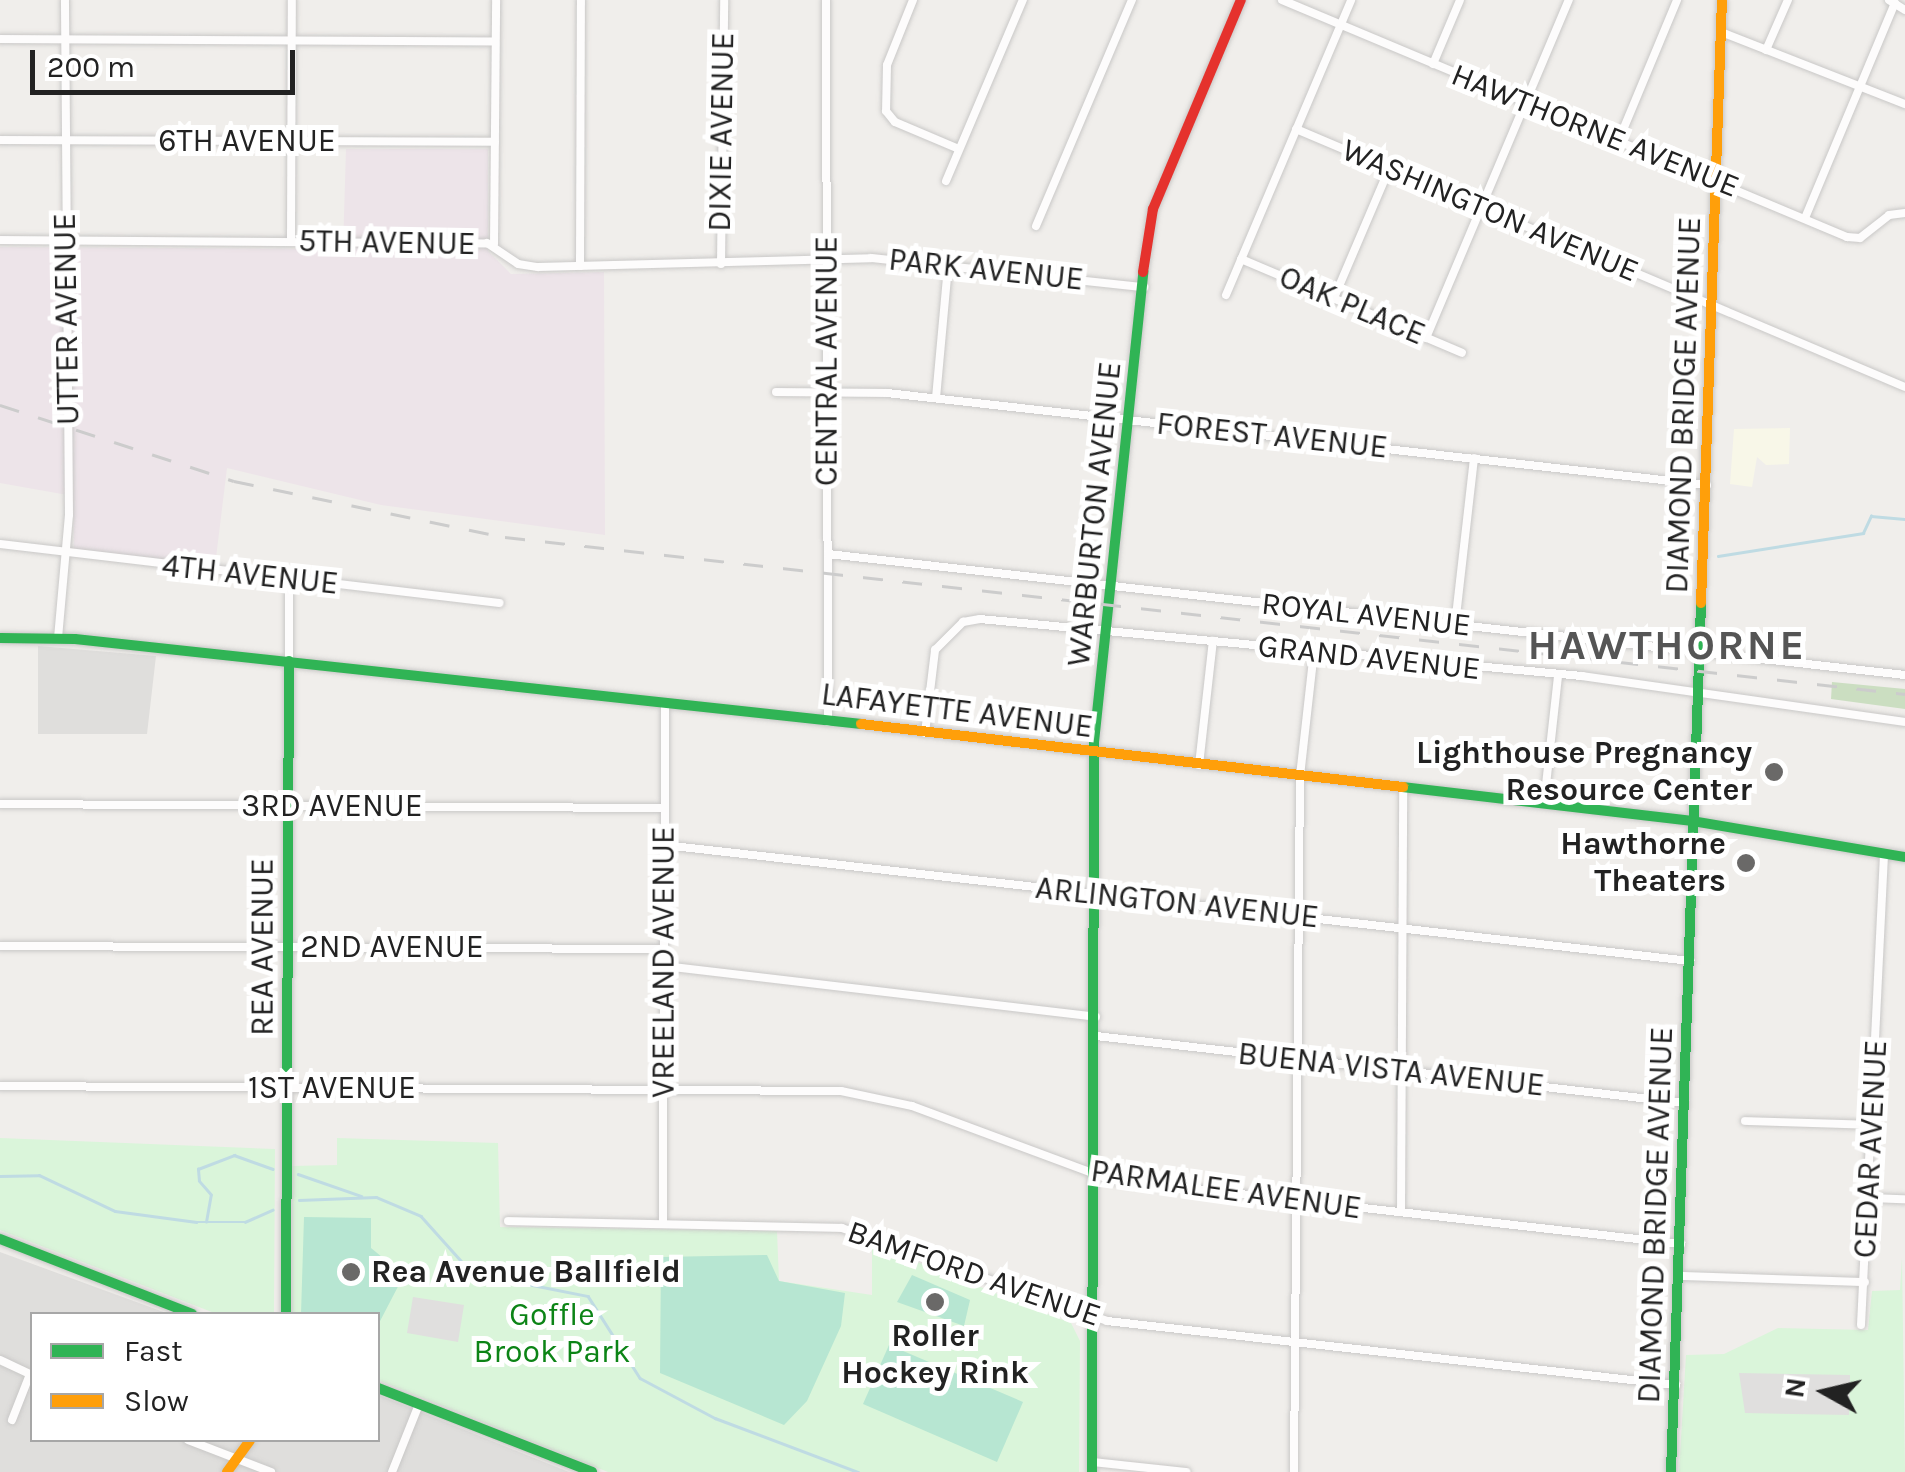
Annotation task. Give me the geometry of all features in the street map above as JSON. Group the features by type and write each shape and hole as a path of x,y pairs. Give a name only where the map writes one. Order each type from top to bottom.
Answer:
{"street":[{"name":"UTTER AVENUE","path":"58,638 69,555 65,0"},
{"path":"291,242 292,0"},
{"path":"494,244 496,0"},
{"path":"580,266 581,0"},
{"name":"DIXIE AVENUE","path":"721,264 724,0"},
{"name":"CENTRAL AVENUE","path":"826,0 828,722"},
{"path":"913,0 887,65 886,111 896,122 959,149"},
{"path":"946,181 1023,0"},
{"path":"1036,226 1132,0"},
{"name":"WARBURTON AVENUE","path":"1092,1467 1096,753 1148,223 1241,0"},
{"name":"HAWTHORNE AVENUE","path":"1282,0 1854,238 1905,213"},
{"path":"1226,295 1350,0"},
{"path":"1433,64 1460,0"},
{"path":"1426,338 1569,0"},
{"path":"1618,142 1678,0"},
{"name":"DIAMOND BRIDGE AVENUE","path":"1671,1472 1722,0"},
{"path":"1766,50 1788,0"},
{"path":"1805,218 1892,2 1905,10"},
{"path":"1721,32 1905,104"},
{"path":"0,40 495,42"},
{"name":"WASHINGTON AVENUE","path":"1296,129 1905,387"},
{"name":"6TH AVENUE","path":"0,140 494,142"},
{"path":"1334,298 1389,168"},
{"name":"5TH AVENUE","path":"0,240 494,244 523,266 827,260"},
{"name":"OAK PLACE","path":"1241,259 1462,353"},
{"name":"PARK AVENUE","path":"827,260 948,266 1144,287"},
{"path":"936,398 948,266"},
{"name":"FOREST AVENUE","path":"776,392 936,398 1707,485"},
{"path":"1455,625 1474,458"},
{"name":"4TH AVENUE","path":"0,544 500,602"},
{"name":"ROYAL AVENUE","path":"828,554 1905,675"},
{"name":"REA AVENUE","path":"286,1312 290,580"},
{"name":"GRAND AVENUE","path":"925,733 935,650 954,630 980,619 1696,690 1905,722"},
{"name":"LAFAYETTE AVENUE","path":"0,638 58,638 289,661 1692,820 1905,857"},
{"path":"1200,765 1213,642"},
{"path":"1294,1472 1300,776 1314,652"},
{"path":"1544,804 1558,676"},
{"name":"VREELAND AVENUE","path":"663,1222 665,702"},
{"path":"1401,1212 1404,788"},
{"name":"3RD AVENUE","path":"0,804 664,808"},
{"name":"ARLINGTON AVENUE","path":"664,845 1690,961"},
{"name":"CEDAR AVENUE","path":"1861,1325 1884,854"},
{"name":"2ND AVENUE","path":"0,946 664,949"},
{"path":"664,966 1096,1017"},
{"name":"BUENA VISTA AVENUE","path":"1096,1036 1686,1103"},
{"name":"1ST AVENUE","path":"0,1086 663,1090"},
{"name":"PARMALEE AVENUE","path":"663,1090 878,1096 1094,1176 1681,1244"},
{"path":"1745,1121 1872,1125"},
{"path":"1869,1198 1905,1199"},
{"name":"BAMFORD AVENUE","path":"508,1222 806,1224 860,1231 1094,1318 1676,1386"},
{"path":"0,1239 187,1312"},
{"path":"1680,1276 1865,1282"},
{"path":"0,1360 30,1374"},
{"path":"12,1420 30,1376"},
{"path":"380,1389 592,1472"},
{"path":"392,1472 419,1404"},
{"path":"193,1442 271,1472"},
{"path":"227,1472 249,1442"},
{"path":"1092,1467 1186,1472"}],"shaded area":[{"path":"346,149 488,149 488,251 511,274 604,272 605,535 381,505 227,468 215,566 74,550 73,496 0,483 0,247 343,249"},
{"path":"1790,428 1789,464 1766,465 1757,457 1752,487 1730,484 1734,429"},
{"path":"38,646 156,656 147,734 38,734"},
{"path":"0,1252 164,1312 30,1312 30,1442 380,1442 380,1396 569,1472 0,1472"},
{"path":"413,1297 464,1305 458,1342 407,1333"},
{"path":"1739,1373 1850,1375 1849,1415 1745,1413"}],"green space":[{"path":"1832,682 1905,689 1905,709 1831,699"},
{"path":"0,1138 275,1149 274,1312 212,1312 0,1230"},
{"name":"Goffle Brook Park","path":"337,1138 498,1143 500,1227 777,1231 779,1281 872,1295 872,1244 1071,1323 1080,1341 1079,1472 608,1472 380,1381 380,1312 292,1312 292,1166 337,1165"},
{"name":"Rea Avenue Ballfield","path":"304,1217 371,1218 371,1248 404,1275 380,1321 380,1312 301,1312"},
{"path":"767,1255 779,1281 845,1293 841,1326 807,1401 784,1425 660,1373 661,1257"},
{"path":"1902,1257 1905,1472 1679,1472 1686,1355 1724,1354 1778,1328 1868,1330 1872,1291 1900,1290"},
{"name":"Roller Hockey Rink","path":"912,1275 970,1300 964,1326 897,1302"},
{"path":"889,1345 1023,1402 997,1462 863,1404"}],"waterway":[{"path":"1718,556 1863,533 1871,516 1905,519"},
{"path":"206,1222 211,1195 199,1181 198,1169 234,1155 273,1169"},
{"path":"298,1174 361,1196"},
{"path":"0,1176 39,1175 115,1211 196,1222 245,1222 272,1210"},
{"path":"299,1200 376,1197 421,1216 464,1264 487,1276 588,1296 640,1378 715,1418 858,1472"}],"railway":[{"path":"0,405 234,481 505,537 1905,694"}],"traffic: fast":[{"path":"1092,1472 1094,742 1143,272"},
{"path":"1671,1472 1701,603"},
{"path":"0,638 75,639 861,724"},
{"path":"286,1312 289,661"},
{"path":"1403,787 1692,821 1905,857"},
{"path":"0,1239 187,1312"},
{"path":"380,1389 592,1472"}],"traffic: slow":[{"path":"1701,603 1722,0"},
{"path":"861,724 1403,787"},
{"path":"227,1472 249,1442"}],"traffic: jam":[{"path":"1143,272 1153,209 1241,0"}],"place":[{"name":"Lighthouse Pregnancy Resource Center","path":"1774,772"},
{"name":"Hawthorne Theaters","path":"1746,863"},
{"name":"Rea Avenue Ballfield","path":"351,1272"},
{"name":"Roller Hockey Rink","path":"935,1302"}],"district":[{"name":"HAWTHORNE","path":"1667,645"}]}
